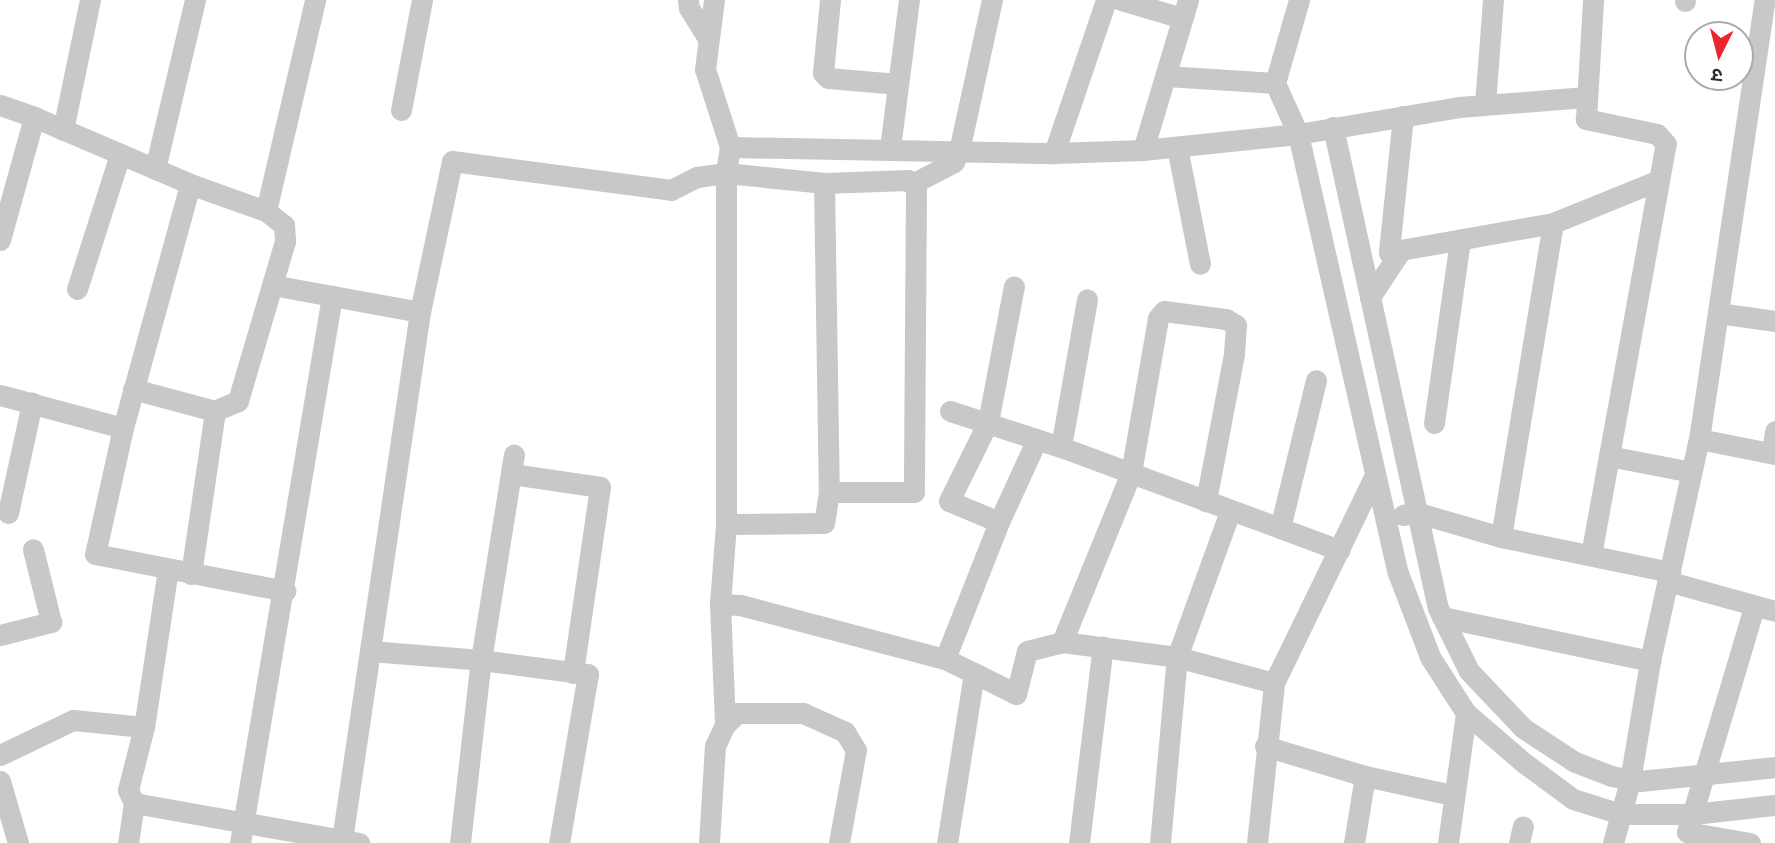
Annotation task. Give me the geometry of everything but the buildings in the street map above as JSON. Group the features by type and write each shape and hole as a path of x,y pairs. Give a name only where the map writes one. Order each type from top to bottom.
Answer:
{"street":[{"path":"64,130 90,0"},
{"path":"155,169 195,0"},
{"path":"266,211 315,0"},
{"path":"401,110 422,0"},
{"path":"688,0 694,18 707,37"},
{"path":"714,0 707,37 705,69 730,147 726,173 726,524 720,604 725,725"},
{"path":"830,0 823,73 828,78 898,84"},
{"path":"890,148 909,0"},
{"path":"912,184 954,162 959,151 992,0"},
{"path":"1054,153 1106,0"},
{"path":"1121,0 1185,9 1143,150"},
{"path":"1298,0 1275,83 1298,134 1398,573 1430,657 1466,713 1523,762 1573,799 1620,814 1750,843"},
{"path":"1485,104 1493,0"},
{"path":"1591,555 1666,151 1664,138 1657,134 1590,122 1585,114 1594,0"},
{"path":"1613,843 1630,781 1650,661 1699,439 1765,0"},
{"path":"1166,76 1275,83"},
{"path":"730,147 1054,153 1143,150 1298,134 1485,104 1586,97"},
{"path":"0,106 34,117 190,184 266,211 284,225 285,241 238,401 215,411 133,389"},
{"path":"1403,116 1389,252 1553,223 1660,180"},
{"path":"0,240 34,117"},
{"path":"1333,127 1415,512 1442,617 1469,671 1523,728 1575,762 1630,781 1775,766"},
{"path":"1177,147 1200,264"},
{"path":"77,289 120,154"},
{"path":"134,803 242,833 351,842 370,651 420,312 452,161 671,190 697,177 726,173 824,183 908,180 916,188 914,492 829,492"},
{"path":"726,524 824,523 829,492 824,183"},
{"path":"190,184 133,389 95,554 285,591"},
{"path":"1501,537 1553,223"},
{"path":"1434,423 1460,240"},
{"path":"1370,297 1401,250"},
{"path":"272,285 420,312"},
{"path":"999,522 949,501 988,422 1014,286"},
{"path":"242,833 285,591 332,296"},
{"path":"1061,447 1087,299"},
{"path":"1062,642 1132,473 1158,317 1164,312 1226,320 1236,324 1234,354 1206,501"},
{"path":"1718,313 1775,321"},
{"path":"1280,528 1316,380"},
{"path":"0,395 123,428"},
{"path":"8,513 32,403"},
{"path":"191,574 215,411"},
{"path":"950,411 1061,447 1340,550"},
{"path":"1699,439 1773,453 1775,431"},
{"path":"945,659 999,522 1037,439"},
{"path":"1609,456 1691,472"},
{"path":"460,843 481,660 513,465 600,487 573,673"},
{"path":"1257,843 1265,746 1274,683 1376,475"},
{"path":"1160,843 1177,657 1230,511"},
{"path":"1385,520 1415,512 1501,537 1591,555 1668,577 1754,607 1775,611"},
{"path":"0,635 59,620 33,549"},
{"path":"128,843 134,803 128,790 144,727 168,569"},
{"path":"720,604 740,605 945,659 1016,694 1027,652 1062,642 1177,657 1274,683"},
{"path":"1688,830 1754,607"},
{"path":"1442,617 1650,661"},
{"path":"1079,843 1103,646"},
{"path":"370,651 481,660 588,674 559,843"},
{"path":"947,843 974,673"},
{"path":"709,843 715,746 725,725 737,713 803,713 845,732 856,750 839,843"},
{"path":"1448,843 1452,795 1466,713"},
{"path":"0,755 74,720 144,727"},
{"path":"1265,746 1365,776 1452,795"},
{"path":"1354,843 1365,776"},
{"path":"0,781 18,843"},
{"path":"1688,830 1775,805"}]}
